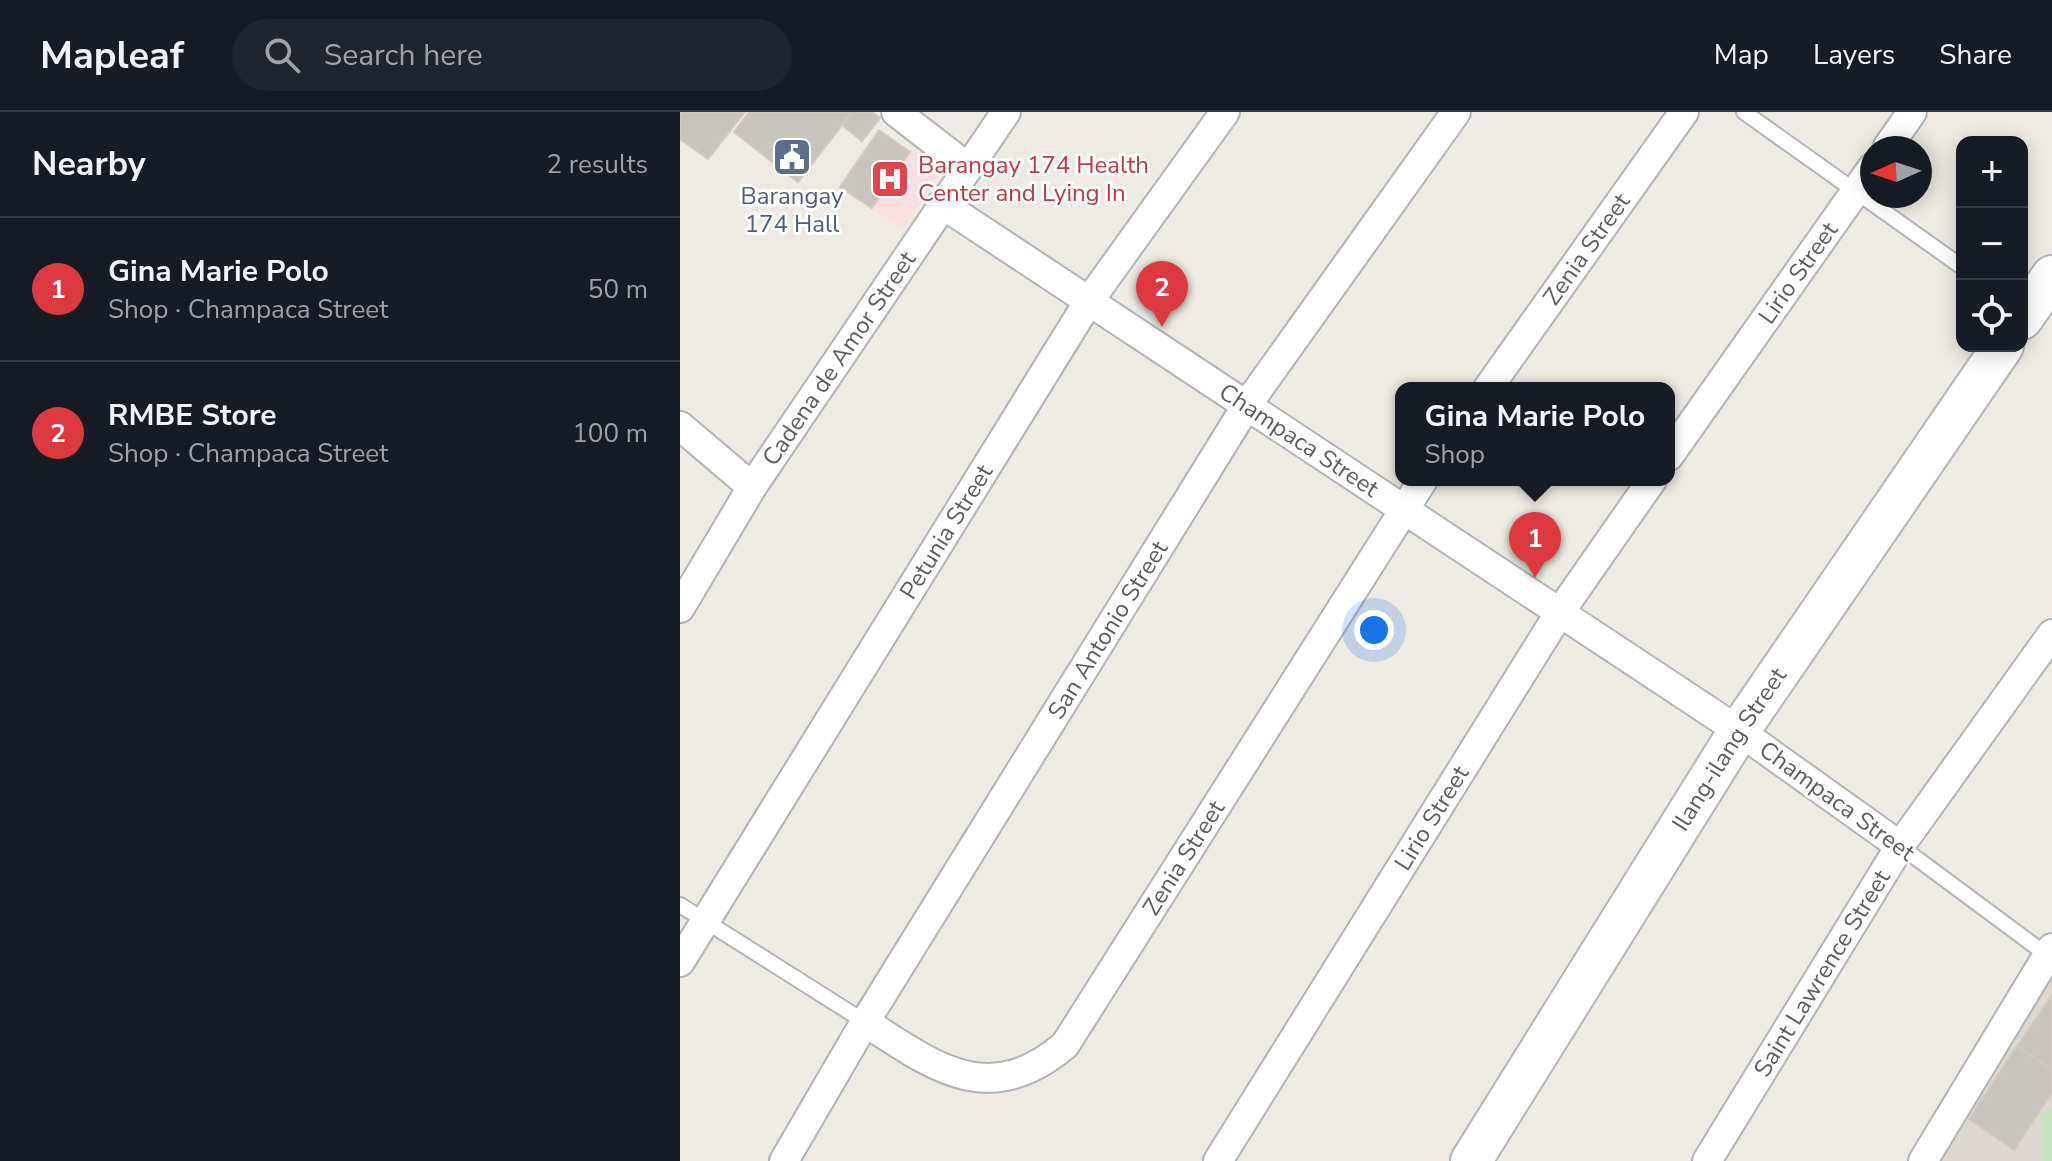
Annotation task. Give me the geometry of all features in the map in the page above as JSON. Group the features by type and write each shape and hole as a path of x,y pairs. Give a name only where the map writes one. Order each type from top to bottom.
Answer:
{"main road":[{"path":"2028,307 2052,276"},
{"name":"Ilang-ilang Street","path":"1471,1161 1739,731 1999,352"}],"street":[{"path":"896,112 967,167"},
{"name":"Cadena de Amor Street","path":"680,608 752,487 1006,112"},
{"name":"Petunia Street","path":"680,962 1089,301 1225,112"},
{"name":"San Antonio Street","path":"784,1161 865,1022 1247,405 1456,112"},
{"name":"Zenia Street","path":"1492,382 1684,112"},
{"path":"1895,136 1912,112"},
{"name":"Lirio Street","path":"1675,447 1860,185"},
{"name":"Champaca Street","path":"942,204 1739,731 1900,846"},
{"path":"680,426 752,487"},
{"name":"Zenia Street","path":"865,1022 917,1056 961,1076 1009,1078 1041,1065 1065,1045 1419,486"},
{"name":"Lirio Street","path":"1218,1161 1560,612 1648,486"},
{"name":"Saint Lawrence Street","path":"1707,1161 1900,846 2052,634"},
{"path":"1923,1161 2050,951"}],"lane":[{"path":"1744,112 1860,177"},
{"path":"1896,208 1956,262"},
{"name":"Champaca Street","path":"1900,846 2050,951"},
{"path":"680,905 865,1022"}],"shaded area":[{"name":"Barangay 174 Health Center and Lying In","path":"879,130 941,172 902,229 840,187"},
{"path":"2052,966 2052,1161 1931,1161"}],"green space":[{"path":"2042,1109 2052,1109 2052,1161 2042,1161"}],"building":[{"path":"680,112 745,112 708,159 680,139"},
{"name":"Barangay 174 Hall","path":"749,112 852,112 798,182 734,132"},
{"path":"852,112 872,112 880,118 862,141 842,125"},
{"path":"879,130 910,152 872,208 840,187"},
{"path":"2052,995 2052,1070 2017,1046"},
{"path":"2017,1046 2052,1070 2052,1093 2014,1150 1969,1119"}],"place":[{"name":"Barangay 174 Hall","path":"792,157"},
{"name":"Barangay 174 Health Center and Lying In","path":"890,179"},
{"name":"RMBE Store","path":"1162,327"},
{"name":"Gina Marie Polo","path":"1535,578"}]}
